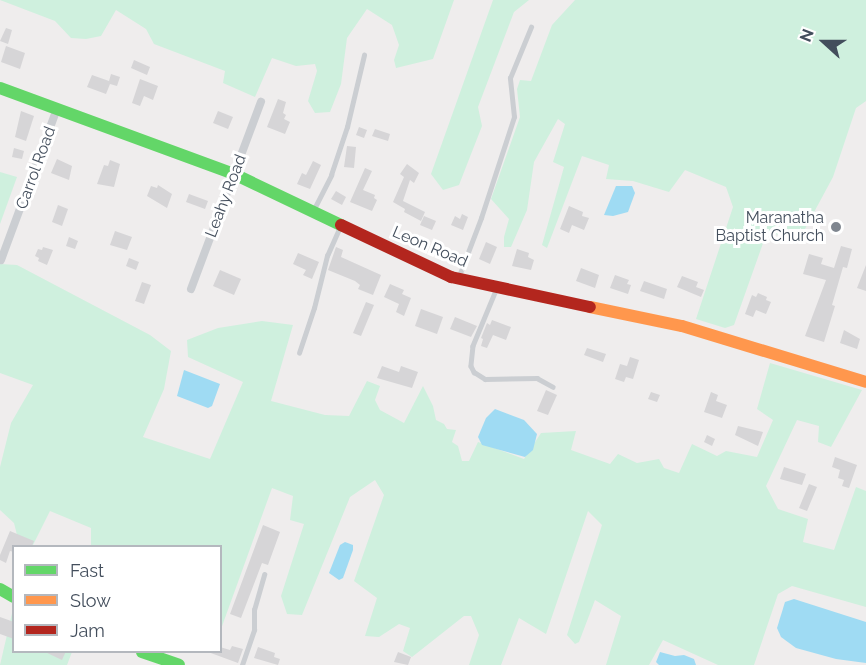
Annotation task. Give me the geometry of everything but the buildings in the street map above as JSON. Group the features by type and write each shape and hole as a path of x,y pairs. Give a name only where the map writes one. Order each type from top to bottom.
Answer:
{"street":[{"name":"Leon Road","path":"0,88 234,174 458,279 682,326 866,382"},
{"name":"Leahy Road","path":"190,290 261,102"},
{"name":"Carrol Road","path":"1,260 57,109"},
{"path":"147,653 179,665"}],"lane":[{"path":"458,279 514,117 510,78 531,27"},
{"path":"313,211 331,175 347,127 364,55"},
{"path":"299,353 314,308 327,256 341,225"},
{"path":"497,288 473,346 471,366 474,372 485,379 530,376 553,387"},
{"path":"242,665 254,630 254,610 264,574"}],"green space":[{"path":"0,0 454,0 433,59 396,68 394,60 399,45 392,25 367,9 347,38 341,84 330,112 315,113 308,101 317,71 315,64 296,66 272,58 255,97 223,83 225,71 154,44 146,29 116,10 101,36 86,39 71,38 55,21"},
{"path":"493,0 529,0 514,12 478,107 482,126 459,185 443,190 431,174"},
{"path":"575,0 866,0 866,101 856,108 833,177 799,240 767,232 734,325 725,328 696,319 733,207 726,187 685,170 669,192 633,181 606,179 609,165 582,156 547,248 542,245 564,167 553,162 565,124 558,119 534,162 527,210 511,247 504,247 509,219 491,199 520,117 517,89 520,80 531,81 552,25"},
{"path":"0,172 17,177 0,224"},
{"path":"0,264 17,265 150,335 171,351 164,389 143,437 210,459 243,382 188,357 187,340 218,328 262,321 293,325 271,401 325,415 349,416 367,381 380,386 375,400 380,410 404,423 423,386 433,406 436,420 444,424 447,429 456,430 452,442 458,446 462,461 469,461 478,442 524,459 541,433 576,431 571,450 610,464 618,454 637,463 659,459 664,468 679,473 692,444 717,456 726,451 757,457 773,420 757,409 770,363 862,390 831,447 818,442 819,426 797,420 766,486 778,509 808,519 803,542 834,550 856,487 866,491 866,607 792,586 778,594 754,665 718,665 663,640 649,665 606,665 621,616 595,600 579,642 575,644 567,635 602,525 588,511 546,634 519,618 501,665 469,665 479,635 471,616 464,616 412,657 403,651 410,628 399,624 379,637 365,636 377,598 354,581 384,495 375,480 350,497 302,615 287,614 281,596 304,524 290,520 293,496 272,488 222,626 222,545 91,545 91,528 50,511 33,545 17,535 14,523 0,510 0,467 11,423 33,385 0,373"},
{"path":"12,613 12,653 72,653 67,665 0,665"}],"water":[{"path":"616,186 632,186 635,193 628,212 613,216 604,215"},
{"path":"184,370 220,384 212,406 208,408 177,396"},
{"path":"495,409 524,420 537,434 533,450 525,457 482,445 478,437 486,418"},
{"path":"345,542 353,545 353,550 343,578 339,580 329,573 340,545"},
{"path":"794,599 866,622 866,663 836,659 796,648 781,637 777,628 785,602"},
{"path":"660,652 675,656 684,655 694,659 696,665 659,665 656,662"}],"traffic: fast":[{"path":"0,88 234,174 341,225"},
{"path":"0,589 12,596"},
{"path":"145,653 179,665"}],"traffic: slow":[{"path":"590,307 682,326 866,382"}],"traffic: jam":[{"path":"341,225 451,277 590,307"}],"place":[{"name":"Maranatha Baptist Church","path":"836,227"}]}
